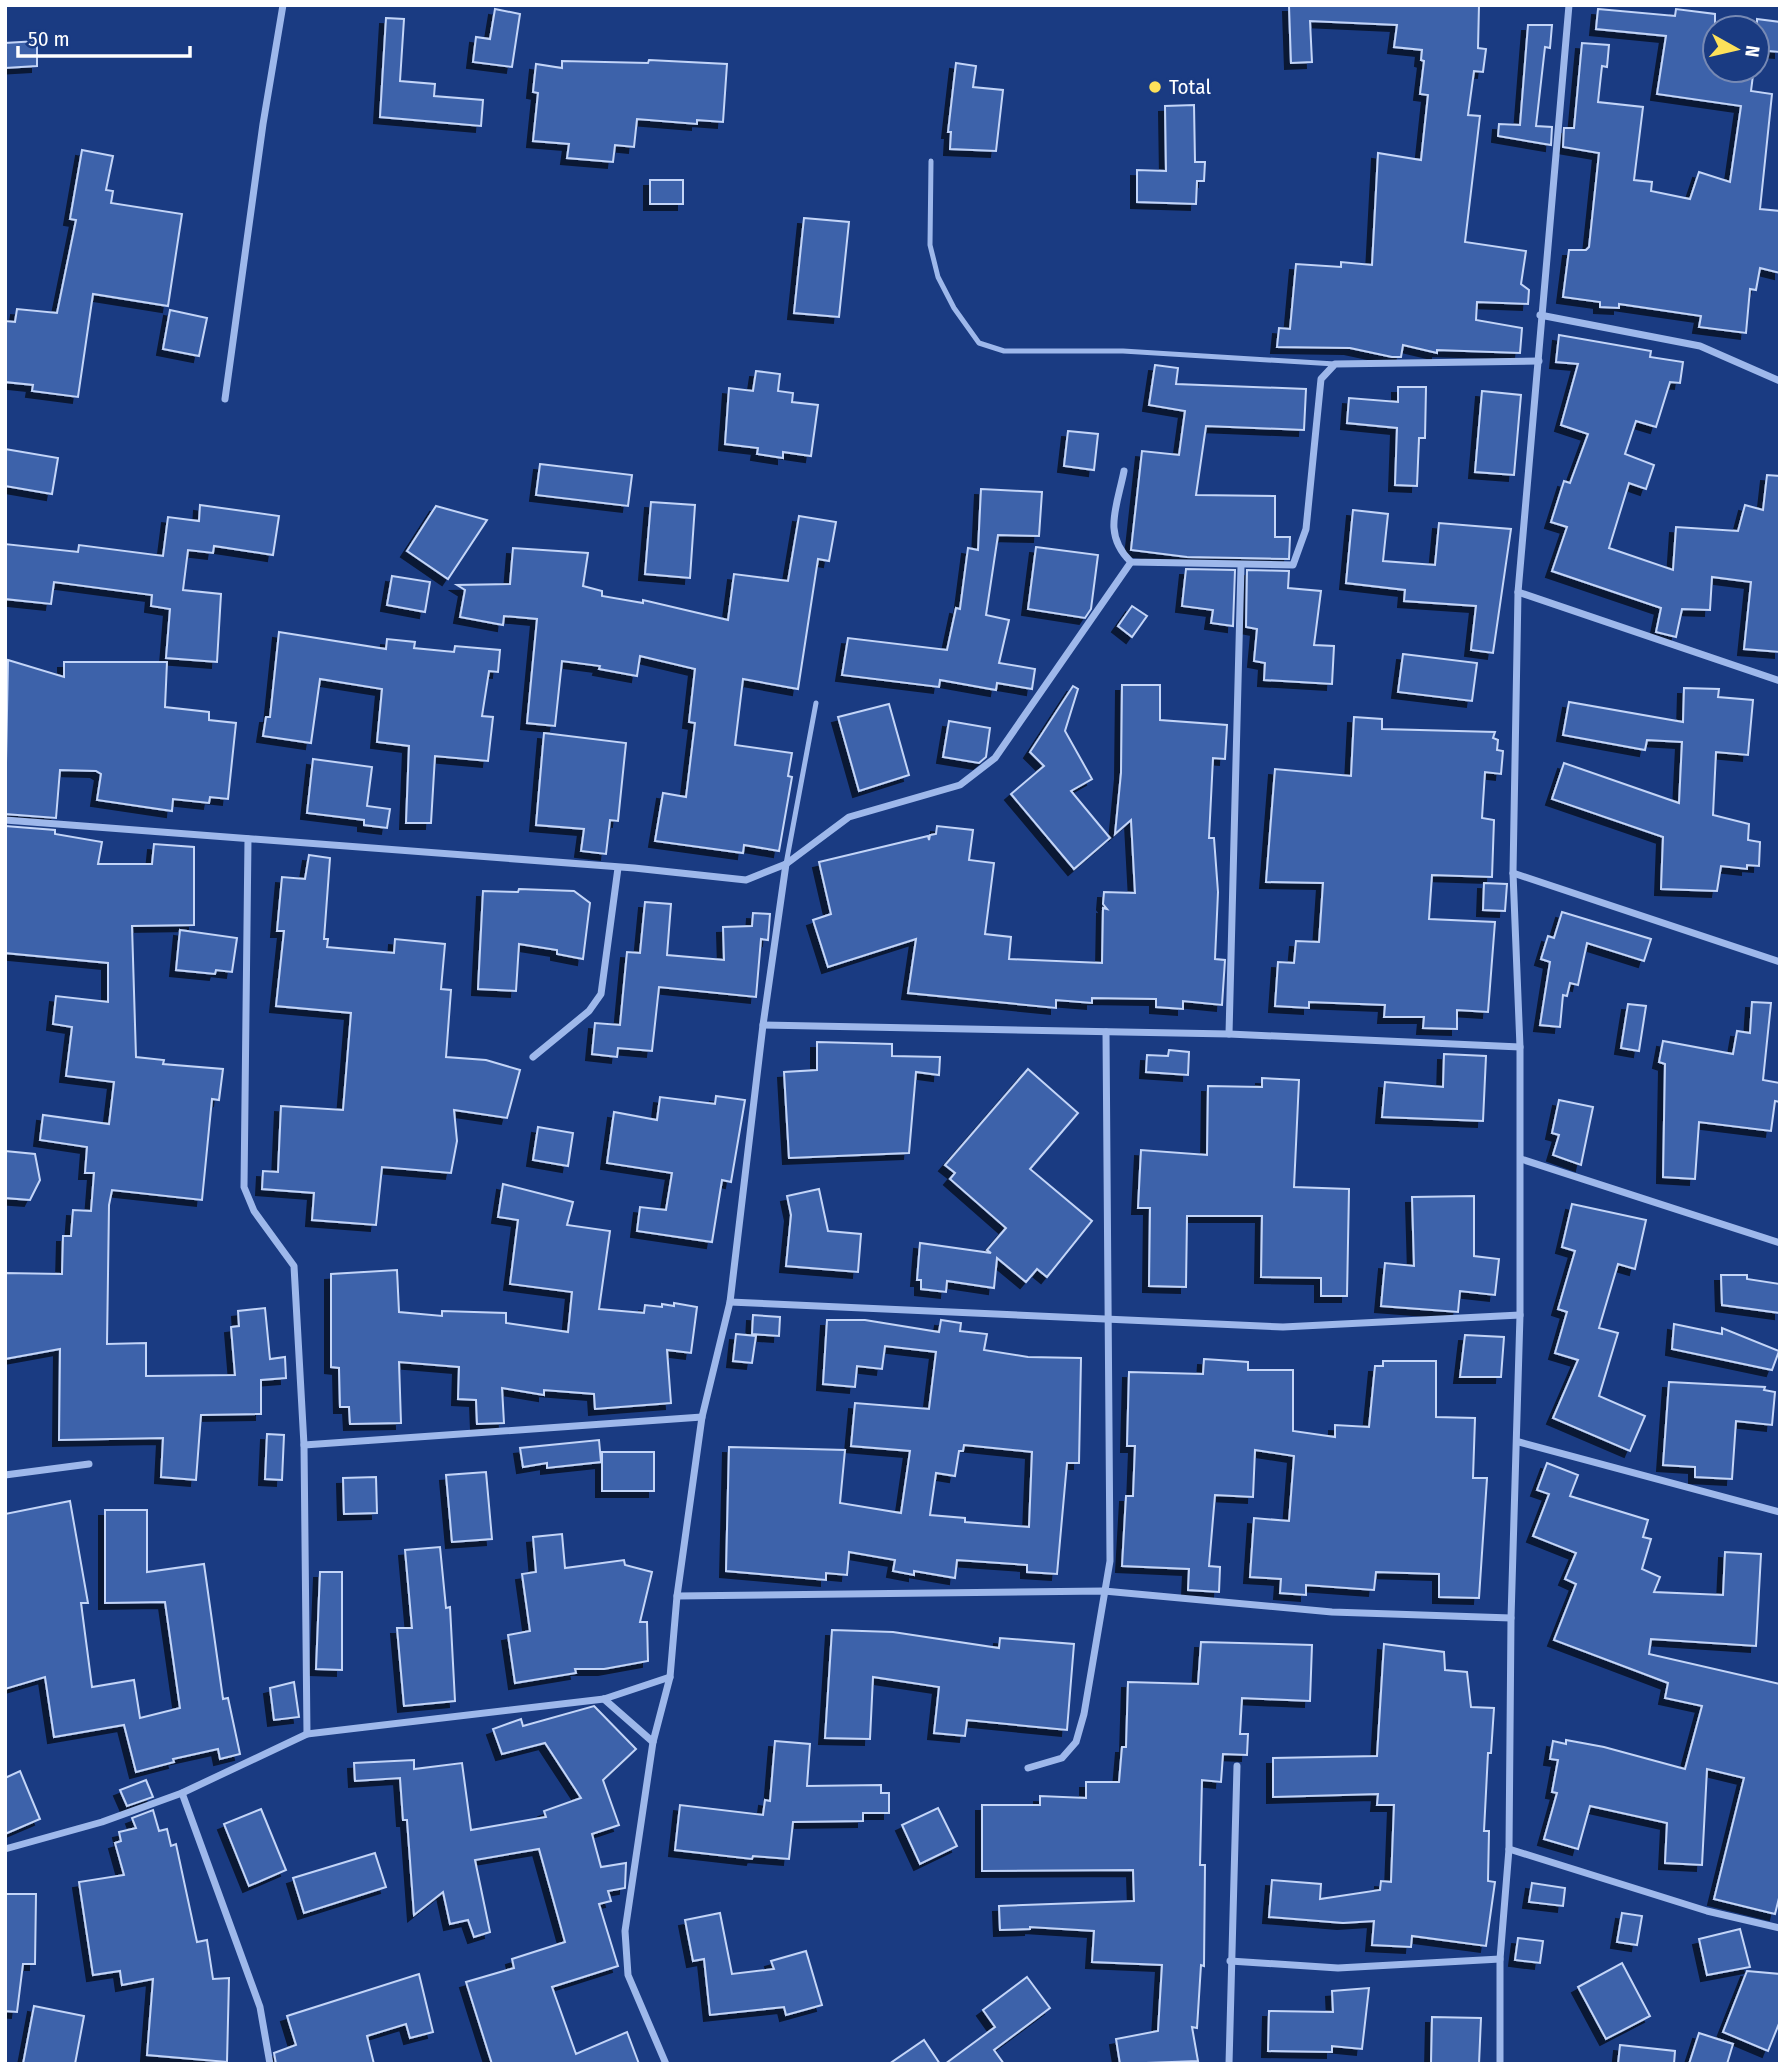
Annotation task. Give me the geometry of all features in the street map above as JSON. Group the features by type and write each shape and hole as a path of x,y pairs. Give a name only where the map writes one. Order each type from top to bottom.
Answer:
{"street":[{"path":"225,399 263,124 283,5"},
{"path":"1500,2064 1500,1959 1509,1849 1511,1618 1520,1315 1520,1047 1513,873 1518,592 1569,5"},
{"path":"1541,315 1700,346 1780,381"},
{"path":"1124,471 1112,532 1117,549 1131,562 1293,565 1306,529 1321,379 1335,364 1539,361"},
{"path":"5,820 746,880 786,864 849,817 960,785 995,758 1131,562"},
{"path":"1229,1034 1241,566"},
{"path":"1518,592 1780,681"},
{"path":"248,839 244,1187 254,1211 294,1266 304,1445 307,1734"},
{"path":"666,2064 628,1975 625,1931 653,1742 670,1677 677,1596 702,1417 730,1302 763,1025 786,864"},
{"path":"533,1057 589,1011 601,994 618,868"},
{"path":"1513,873 1780,962"},
{"path":"763,1025 1229,1034 1520,1047"},
{"path":"1027,1768 1062,1758 1076,1742 1084,1714 1111,1530 1106,1317 1106,1032"},
{"path":"1521,1159 1780,1243"},
{"path":"730,1302 1283,1327 1520,1315"},
{"path":"304,1445 702,1417"},
{"path":"1518,1442 1780,1512"},
{"path":"5,1475 89,1464"},
{"path":"677,1596 1104,1591 1332,1612 1511,1618"},
{"path":"5,1849 102,1822 182,1793 307,1734 604,1699 670,1677"},
{"path":"604,1699 653,1742"},
{"path":"1229,2064 1237,1766"},
{"path":"182,1793 260,2007 270,2064"},
{"path":"1509,1849 1707,1910 1780,1928"},
{"path":"1230,1961 1338,1968 1500,1959"}],"lane":[{"path":"931,161 930,245 938,276 954,308 979,343 1004,351 1123,351 1335,364"},
{"path":"786,864 816,703"}],"building":[{"path":"1479,5 1478,48 1486,49 1483,72 1474,71 1468,115 1480,116 1465,242 1526,251 1521,284 1529,290 1528,304 1477,302 1476,320 1522,328 1520,353 1437,350 1437,353 1403,345 1401,357 1392,357 1350,348 1277,347 1279,328 1290,329 1296,264 1341,267 1341,262 1372,265 1378,153 1421,160 1428,95 1420,94 1424,61 1421,60 1422,50 1394,47 1397,25 1310,21 1312,62 1291,63 1289,6"},
{"path":"495,9 520,14 512,67 473,62 476,37 490,39"},
{"path":"1598,9 1675,16 1676,9 1715,14 1701,14 1701,84 1752,84 1751,91 1772,94 1760,209 1780,211 1780,273 1760,268 1756,290 1750,289 1746,333 1699,327 1701,316 1619,304 1619,308 1600,307 1600,302 1563,297 1569,250 1586,250 1589,247 1599,153 1563,147 1564,128 1574,128 1582,43 1609,45 1607,67 1602,66 1598,102 1643,107 1634,180 1652,182 1651,191 1690,199 1699,172 1730,182 1741,106 1657,94 1666,36 1596,29"},
{"path":"386,18 404,19 400,81 435,84 434,96 483,100 481,126 380,117"},
{"path":"1771,21 1780,22 1780,52 1771,51"},
{"path":"1528,25 1552,25 1550,48 1545,47 1536,126 1552,127 1551,145 1498,136 1499,124 1520,125"},
{"path":"37,41 37,66 5,68 5,43"},
{"path":"649,60 727,64 723,122 697,120 697,124 637,119 634,147 615,145 613,162 567,158 569,144 533,141 538,93 533,92 536,64 562,68 562,61 648,63"},
{"path":"956,63 976,66 973,87 1003,90 996,151 950,149 951,132 948,132"},
{"path":"1194,105 1195,162 1205,162 1204,181 1197,181 1196,204 1137,202 1137,170 1166,171 1165,106"},
{"path":"82,150 113,156 106,190 113,191 111,203 182,214 168,306 93,294 78,397 32,391 33,385 5,382 5,321 15,322 17,309 57,313 76,220 70,219"},
{"path":"650,180 683,180 683,204 650,204"},
{"path":"804,218 849,222 839,317 794,313"},
{"path":"170,310 207,318 199,356 163,349"},
{"path":"1559,335 1651,351 1650,357 1683,362 1680,383 1670,382 1656,427 1636,421 1625,454 1654,465 1646,489 1629,483 1609,548 1673,570 1676,527 1738,531 1745,505 1763,510 1767,475 1780,476 1780,652 1744,649 1751,582 1712,577 1710,610 1682,609 1676,637 1656,632 1661,608 1552,571 1567,527 1551,522 1564,481 1570,483 1588,434 1561,425 1578,364 1556,362"},
{"path":"1155,365 1178,368 1176,384 1306,389 1304,430 1206,426 1196,495 1275,496 1275,537 1290,537 1289,559 1187,557 1131,550 1142,451 1179,455 1185,411 1149,405"},
{"path":"756,371 780,374 778,391 793,393 792,402 818,405 811,456 783,452 783,458 757,454 758,448 725,444 729,388 753,391"},
{"path":"1398,387 1426,387 1425,438 1419,438 1417,486 1395,485 1397,428 1347,423 1349,398 1398,402"},
{"path":"1482,391 1521,395 1514,475 1475,472"},
{"path":"1068,431 1098,434 1094,470 1064,466"},
{"path":"5,449 58,458 52,494 5,486"},
{"path":"540,464 632,475 628,506 536,495"},
{"path":"981,489 1042,492 1039,536 998,535 986,615 1009,620 999,663 1035,669 1032,689 997,683 996,690 940,680 939,687 842,675 848,638 947,650 956,608 960,609 968,548 978,550"},
{"path":"651,502 695,505 690,578 645,574"},
{"path":"200,505 279,516 273,555 214,546 213,553 188,550 183,590 221,594 217,662 166,658 170,609 151,606 152,595 54,582 51,604 5,599 5,544 78,552 79,545 163,556 168,517 199,521"},
{"path":"436,506 487,520 448,579 407,551"},
{"path":"1353,510 1388,514 1383,561 1435,565 1439,523 1511,529 1493,653 1471,650 1476,606 1404,601 1405,590 1346,583"},
{"path":"799,516 836,522 829,561 818,559 798,689 743,679 735,745 792,753 788,776 792,777 779,851 744,845 743,853 655,841 663,793 686,797 695,723 689,722 695,669 640,656 637,676 599,669 600,666 562,661 555,726 527,723 537,619 504,616 503,625 460,617 465,590 457,585 510,584 513,548 588,553 583,586 602,591 602,596 643,603 643,600 728,620 734,574 788,581"},
{"path":"1036,547 1098,555 1091,609 1085,618 1028,609"},
{"path":"1186,569 1235,570 1233,626 1211,623 1213,610 1182,606"},
{"path":"1247,570 1289,571 1288,588 1321,591 1314,645 1334,646 1332,684 1264,680 1265,663 1254,661 1257,629 1246,627"},
{"path":"392,576 430,582 425,612 387,605"},
{"path":"1132,606 1147,616 1132,637 1118,626"},
{"path":"279,632 386,649 387,639 415,642 414,648 454,652 455,646 500,650 498,672 489,671 482,716 493,717 488,761 435,756 431,823 406,823 409,746 377,742 382,689 320,679 311,743 263,736 266,717 270,717"},
{"path":"1403,654 1477,663 1472,701 1398,692"},
{"path":"8,660 64,677 64,662 167,662 165,707 209,712 209,720 236,723 228,799 210,797 209,803 173,799 172,811 97,800 101,774 96,771 60,770 56,818 5,814"},
{"path":"1122,685 1160,685 1160,720 1227,725 1225,759 1213,758 1209,838 1214,838 1218,892 1215,959 1225,960 1222,1005 1183,1001 1183,1009 1156,1007 1156,999 1092,998 1092,1003 1056,1000 1056,1008 908,993 916,939 828,967 813,920 831,914 819,862 928,836 929,840 930,835 936,834 937,826 973,830 969,860 994,863 985,934 1011,937 1009,959 1102,963 1103,908 1107,909 1103,904 1104,892 1135,893 1131,820 1115,834 1121,773"},
{"path":"1073,686 1078,689 1065,731 1092,779 1071,791 1110,838 1074,869 1011,794 1044,766 1030,752"},
{"path":"1684,688 1719,689 1718,697 1753,700 1748,755 1716,752 1713,815 1749,824 1748,840 1760,842 1759,866 1747,865 1747,869 1721,866 1717,891 1661,889 1663,837 1552,799 1564,763 1679,803 1682,742 1647,740 1645,750 1563,735 1569,702 1683,722"},
{"path":"889,704 909,775 859,791 838,717"},
{"path":"1354,717 1382,719 1382,729 1495,732 1493,738 1498,740 1497,750 1503,751 1501,774 1485,772 1482,818 1494,820 1492,877 1432,875 1429,919 1495,922 1488,1012 1457,1010 1457,1029 1423,1028 1424,1017 1384,1017 1385,1005 1309,1002 1309,1008 1275,1006 1278,962 1294,963 1296,941 1319,942 1323,883 1266,882 1275,769 1351,776"},
{"path":"949,721 990,728 986,757 979,763 943,757"},
{"path":"544,733 626,743 618,821 610,820 606,854 581,851 584,829 536,825"},
{"path":"313,759 372,767 367,806 390,809 387,828 364,825 364,820 307,813"},
{"path":"5,826 55,830 55,834 102,842 98,864 152,864 154,844 194,847 194,925 132,926 136,1057 164,1060 163,1064 223,1069 219,1100 212,1099 202,1200 112,1190 109,1205 107,1344 146,1343 146,1376 235,1375 231,1327 239,1326 238,1311 265,1308 270,1359 285,1357 286,1378 261,1380 261,1414 201,1415 196,1480 161,1477 163,1438 59,1440 60,1349 5,1359 5,1273 62,1274 63,1236 71,1236 73,1210 91,1211 94,1173 85,1173 87,1147 40,1140 43,1115 109,1124 114,1082 66,1076 72,1027 53,1024 56,996 108,1002 108,963 5,953"},
{"path":"309,855 330,858 324,939 328,939 327,947 394,953 395,939 445,944 441,989 451,990 446,1057 486,1060 520,1070 507,1118 454,1110 457,1141 451,1173 382,1167 376,1225 312,1220 314,1193 262,1189 263,1171 278,1172 281,1106 343,1110 351,1013 276,1006 284,931 277,931 282,877 305,879"},
{"path":"1484,883 1507,884 1505,911 1483,910"},
{"path":"519,889 574,891 590,903 583,959 557,954 557,950 519,944 516,991 478,989 483,891 518,892"},
{"path":"645,902 671,904 667,955 724,960 723,927 752,926 753,913 770,914 768,940 761,939 756,997 659,987 652,1051 618,1048 617,1057 592,1054 595,1023 620,1025 627,952 640,953"},
{"path":"1562,912 1651,939 1644,961 1587,943 1578,985 1570,983 1567,996 1563,995 1560,1027 1540,1025 1550,962 1541,959 1548,936 1554,938"},
{"path":"180,930 237,938 232,972 216,970 215,974 176,970"},
{"path":"1752,1002 1771,1003 1763,1080 1780,1083 1780,1102 1775,1101 1771,1131 1699,1122 1695,1179 1663,1177 1665,1064 1659,1062 1663,1041 1733,1054 1737,1031 1750,1033"},
{"path":"1628,1004 1646,1006 1639,1051 1621,1048"},
{"path":"817,1042 892,1044 892,1056 940,1057 939,1075 916,1072 909,1153 789,1158 784,1072 817,1070"},
{"path":"1169,1050 1189,1052 1188,1075 1146,1072 1147,1055 1168,1056"},
{"path":"1444,1054 1486,1056 1483,1121 1382,1117 1385,1082 1443,1087"},
{"path":"1028,1069 1078,1113 1030,1169 1092,1221 1047,1277 1037,1269 1026,1282 997,1258 994,1288 947,1281 946,1292 921,1289 921,1280 917,1280 920,1243 991,1253 987,1250 1006,1228 950,1179 955,1173 945,1165"},
{"path":"1262,1078 1299,1080 1294,1187 1349,1189 1347,1296 1321,1296 1321,1278 1261,1277 1262,1216 1187,1216 1186,1287 1149,1286 1150,1208 1138,1208 1141,1150 1207,1155 1208,1086 1262,1087"},
{"path":"716,1096 745,1100 731,1182 722,1180 712,1242 637,1231 640,1207 666,1210 672,1173 607,1163 614,1112 657,1120 660,1097 715,1104"},
{"path":"1559,1100 1593,1107 1581,1165 1553,1155 1559,1135 1552,1133"},
{"path":"538,1127 573,1133 568,1166 533,1160"},
{"path":"5,1151 35,1154 40,1180 30,1200 5,1198"},
{"path":"503,1184 573,1202 567,1225 610,1231 599,1309 644,1313 645,1305 662,1307 662,1304 674,1306 674,1303 697,1307 691,1353 667,1350 671,1403 595,1409 594,1394 544,1390 544,1395 502,1388 504,1423 477,1424 476,1400 458,1399 459,1367 399,1362 401,1423 350,1424 349,1407 340,1407 339,1368 331,1367 331,1274 397,1270 399,1312 442,1316 442,1311 506,1313 506,1323 568,1332 572,1292 510,1284 518,1220 498,1217"},
{"path":"819,1189 828,1231 861,1234 858,1272 786,1266 791,1215 787,1196"},
{"path":"1474,1196 1474,1256 1499,1259 1495,1295 1460,1291 1458,1312 1381,1306 1385,1263 1414,1266 1412,1197"},
{"path":"1572,1204 1646,1220 1635,1269 1618,1264 1599,1328 1618,1333 1599,1396 1645,1416 1630,1451 1553,1418 1578,1360 1555,1353 1567,1312 1558,1309 1575,1251 1562,1247"},
{"path":"1721,1275 1747,1275 1747,1279 1780,1284 1780,1313 1722,1305"},
{"path":"753,1315 780,1317 779,1336 752,1334"},
{"path":"827,1320 865,1320 939,1332 941,1320 961,1323 960,1331 987,1334 984,1350 1028,1357 1081,1358 1079,1463 1067,1463 1057,1574 1027,1572 1027,1565 957,1560 955,1578 914,1571 914,1575 893,1571 895,1560 849,1552 847,1575 826,1573 826,1580 726,1571 729,1447 845,1450 840,1503 901,1513 910,1451 851,1446 855,1403 929,1409 936,1352 885,1346 882,1369 857,1366 855,1387 823,1384","holes":["964,1445 1032,1452 1029,1527 965,1522 965,1518 930,1515 936,1473 955,1476 959,1451 963,1451"]},
{"path":"1674,1324 1722,1334 1722,1328 1779,1351 1772,1370 1672,1349"},
{"path":"736,1334 756,1336 752,1363 733,1361"},
{"path":"1465,1335 1504,1337 1501,1377 1460,1377"},
{"path":"1204,1359 1248,1362 1248,1370 1293,1370 1293,1431 1335,1437 1335,1425 1369,1427 1375,1366 1383,1366 1383,1361 1436,1361 1436,1417 1475,1418 1473,1478 1487,1478 1479,1598 1439,1597 1439,1574 1376,1572 1374,1590 1306,1585 1306,1595 1280,1593 1281,1579 1250,1577 1254,1518 1289,1521 1294,1456 1255,1450 1253,1497 1215,1495 1209,1566 1220,1567 1219,1592 1188,1590 1189,1569 1122,1566 1126,1496 1133,1496 1135,1446 1127,1446 1129,1372 1203,1374"},
{"path":"1669,1382 1765,1387 1764,1390 1775,1392 1772,1425 1736,1421 1732,1479 1695,1477 1695,1467 1663,1465"},
{"path":"267,1434 284,1435 282,1480 265,1479"},
{"path":"599,1440 601,1462 547,1468 547,1463 523,1467 520,1448"},
{"path":"602,1452 654,1452 654,1491 602,1491"},
{"path":"1547,1463 1578,1475 1570,1496 1648,1520 1643,1537 1651,1539 1642,1569 1660,1577 1654,1592 1723,1595 1725,1552 1761,1554 1756,1646 1651,1639 1649,1654 1780,1684 1780,1894 1775,1914 1714,1899 1744,1778 1707,1769 1702,1865 1665,1863 1667,1823 1590,1806 1578,1849 1544,1839 1557,1793 1552,1792 1558,1760 1550,1759 1553,1741 1566,1744 1566,1740 1604,1747 1685,1769 1702,1706 1665,1698 1668,1683 1554,1640 1576,1584 1565,1579 1576,1553 1533,1536 1549,1494 1537,1490"},
{"path":"486,1472 492,1539 452,1542 446,1475"},
{"path":"376,1477 377,1513 344,1514 343,1478"},
{"path":"70,1501 88,1603 81,1603 92,1687 134,1680 140,1718 180,1708 165,1602 105,1603 105,1510 147,1510 147,1572 204,1564 223,1699 228,1698 240,1754 220,1759 218,1749 173,1759 174,1762 136,1772 124,1725 54,1737 45,1677 5,1689 5,1514"},
{"path":"562,1534 565,1568 624,1560 625,1565 652,1572 640,1622 647,1622 648,1661 604,1669 575,1669 576,1673 515,1683 508,1635 530,1631 522,1574 536,1572 533,1537"},
{"path":"440,1547 446,1608 450,1607 455,1701 404,1706 397,1628 412,1628 405,1550"},
{"path":"320,1572 342,1572 342,1670 316,1669"},
{"path":"832,1630 893,1632 999,1648 1000,1638 1074,1644 1067,1730 967,1720 965,1736 934,1733 939,1687 873,1677 870,1739 825,1738"},
{"path":"1201,1642 1312,1645 1310,1701 1242,1698 1240,1734 1248,1734 1247,1755 1223,1754 1221,1782 1202,1780 1200,1865 1205,1865 1204,1966 1201,1965 1197,2028 1192,2027 1198,2061 1120,2064 1116,2039 1158,2031 1162,1965 1092,1962 1094,1931 1030,1927 1000,1930 999,1906 1134,1901 1133,1870 982,1871 982,1805 1040,1805 1040,1796 1086,1798 1086,1782 1119,1782 1122,1747 1126,1747 1128,1682 1198,1684"},
{"path":"1384,1644 1444,1652 1445,1670 1467,1672 1471,1707 1494,1708 1491,1753 1488,1753 1484,1831 1489,1831 1488,1881 1495,1882 1486,1946 1412,1936 1411,1947 1372,1945 1374,1921 1343,1923 1269,1917 1272,1880 1321,1884 1320,1899 1380,1890 1381,1881 1391,1882 1394,1805 1377,1805 1378,1794 1273,1797 1273,1758 1377,1756"},
{"path":"294,1682 299,1717 274,1720 270,1688"},
{"path":"594,1706 636,1749 603,1780 619,1825 592,1834 601,1867 626,1863 625,1888 608,1891 611,1901 599,1904 618,1966 552,1987 576,2054 627,2032 639,2064 492,2064 466,1982 514,1968 512,1959 565,1942 539,1849 475,1860 490,1932 474,1937 468,1920 450,1924 443,1892 414,1915 407,1820 403,1820 400,1778 355,1781 354,1763 414,1760 414,1769 462,1763 471,1830 546,1817 544,1811 581,1798 545,1743 502,1754 493,1729 521,1719 523,1726"},
{"path":"775,1741 810,1744 807,1786 881,1785 881,1793 889,1793 889,1813 863,1813 863,1821 793,1822 789,1859 753,1856 752,1859 675,1850 680,1805 763,1815 765,1800 770,1801"},
{"path":"20,1771 40,1819 5,1834 5,1778"},
{"path":"146,1780 153,1797 127,1806 120,1790"},
{"path":"938,1808 957,1846 920,1864 902,1825"},
{"path":"261,1809 286,1870 249,1886 224,1824"},
{"path":"153,1810 159,1831 167,1829 171,1846 176,1844 197,1942 207,1940 213,1979 229,1978 227,2062 147,2055 153,1979 122,1985 120,1971 93,1975 79,1882 124,1875 115,1843 121,1841 119,1832 136,1828 132,1818"},
{"path":"375,1853 386,1887 304,1913 293,1878"},
{"path":"1532,1883 1565,1888 1563,1906 1529,1902"},
{"path":"5,1894 36,1894 35,1964 23,1964 17,2012 5,2011"},
{"path":"720,1913 732,1974 774,1969 771,1961 806,1951 822,2005 786,2015 784,2007 710,2015 704,1959 693,1961 685,1920"},
{"path":"1622,1913 1642,1916 1637,1945 1617,1942"},
{"path":"1740,1929 1750,1967 1707,1975 1699,1939"},
{"path":"1518,1938 1543,1941 1540,1963 1515,1960"},
{"path":"1622,1963 1650,2016 1606,2039 1578,1987"},
{"path":"1747,1971 1780,1974 1780,2021 1768,2051 1723,2032"},
{"path":"419,1974 433,2032 410,2038 406,2024 367,2036 374,2064 276,2064 274,2053 296,2045 287,2016"},
{"path":"1027,1977 1050,2008 994,2050 1004,2064 945,2064 995,2027 983,2010"},
{"path":"1369,1988 1362,2049 1332,2046 1332,2052 1268,2051 1269,2011 1333,2012 1332,1991"},
{"path":"34,2006 84,2016 75,2064 23,2064"},
{"path":"1432,2017 1481,2018 1479,2064 1431,2064"},
{"path":"1699,2033 1733,2044 1727,2064 1689,2064"},
{"path":"924,2040 940,2064 889,2064"},
{"path":"1620,2045 1675,2051 1674,2064 1618,2064"}],"place":[{"name":"Total","path":"1155,87"}]}
